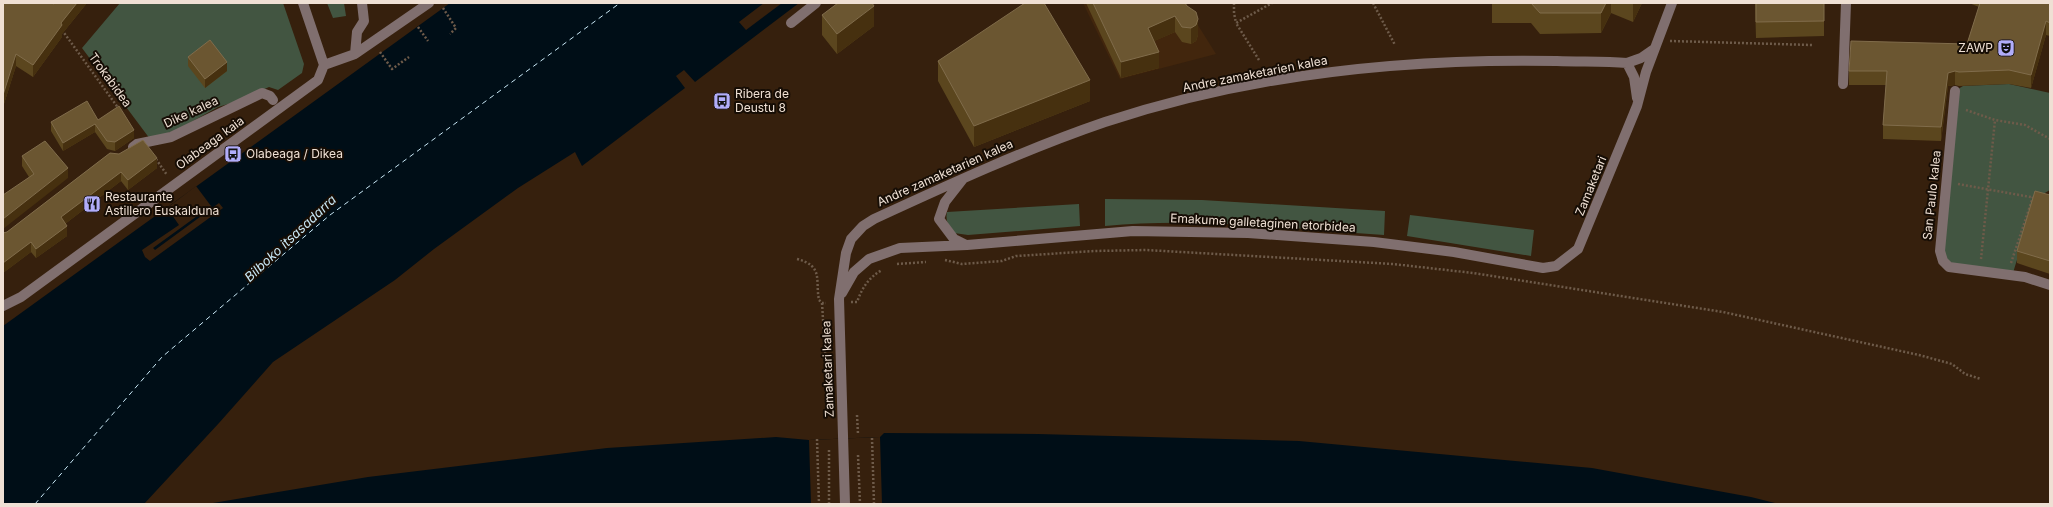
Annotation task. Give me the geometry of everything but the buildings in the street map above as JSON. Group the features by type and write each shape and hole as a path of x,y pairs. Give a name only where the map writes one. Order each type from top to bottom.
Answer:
{"street":[{"path":"303,3 324,65 355,54 429,3"},
{"path":"355,54 357,32 364,21 362,3"},
{"path":"791,23 816,3"},
{"path":"1655,45 1672,3"},
{"path":"1843,84 1846,3"},
{"name":"Andre zamaketarien kalea","path":"839,301 846,253 851,239 863,226 874,219 964,177 1106,122 1217,92 1290,78 1404,64 1516,60 1627,63 1641,58 1655,45"},
{"name":"Zamaketari","path":"1556,266 1578,249 1637,106 1655,45"},
{"name":"Zamaketari","path":"1627,63 1634,77 1637,106"},
{"name":"Olabeaga kaia","path":"3,306 21,297 318,80 324,65"},
{"name":"San Paulo kalea","path":"1955,91 1955,106 1940,251 1943,260 1949,267 2025,277 2050,285"},
{"name":"Dike kalea","path":"127,151 137,144 144,144 171,137 262,93 270,96 273,100"},
{"path":"964,177 945,202 939,219 954,239 967,245"},
{"name":"Emakume galletaginen etorbidea","path":"839,301 854,272 869,259 900,248 967,245 1133,231 1218,232 1374,242 1454,252 1542,268 1556,266"},
{"name":"Zamaketari kalea","path":"839,301 845,504"}],"path":[{"path":"1234,3 1236,23 1259,60"},
{"path":"1236,23 1272,3"},
{"path":"1373,3 1395,45"},
{"path":"443,8 456,28 450,34"},
{"path":"417,27 428,41"},
{"name":"Trokabidea","path":"61,29 124,115"},
{"path":"1655,45 1812,45"},
{"path":"380,52 392,69 409,57"},
{"path":"1955,106 1995,120 2025,124 2050,139"},
{"path":"1981,260 1995,120"},
{"path":"144,144 168,176"},
{"path":"1947,183 2035,197 2011,263 2015,264"},
{"path":"939,261 962,264 1002,261 1016,256 1095,251 1146,250 1393,264 1459,271 1723,312 1926,357 1952,364 1965,374 1981,379"},
{"path":"797,259 809,264 819,276 818,296 822,303 827,388"},
{"path":"895,265 932,261"},
{"path":"822,303 839,301 857,302 867,282 875,273 887,267"},
{"path":"872,438 874,504"},
{"path":"817,440 819,504"},
{"path":"828,446 830,504"},
{"path":"858,453 860,504"}],"shaded area":[{"path":"1083,3 1184,3 1216,54 1120,79"}],"green space":[{"path":"120,3 283,3 304,64 302,73 278,90 269,87 238,101 218,107 177,130 150,139 82,48"},
{"path":"327,3 344,3 346,16 333,18"},
{"path":"2009,84 2050,93 2050,190 2036,198 2012,276 1943,261 1955,91 1963,86"},
{"path":"1105,199 1202,200 1385,211 1384,235 1210,223 1105,226"},
{"path":"1079,204 1080,226 968,235 954,233 947,221 947,212"},
{"path":"1410,215 1534,230 1531,256 1407,236"}],"water":[{"name":"Bilboko itsasadarra","path":"450,3 799,3 695,82 684,70 676,76 685,88 582,166 575,152 518,188 434,249 395,280 273,362 144,504 3,504 3,326"},
{"path":"884,433 1038,434 1299,441 1592,468 1751,497 1779,504 207,504 368,477 607,448 776,437 809,440 880,437"}],"pier":[{"path":"764,3 782,3 746,30 739,22"},
{"path":"196,186 211,206 153,248 155,250 219,203 223,208 150,261 145,257 142,250 179,225 167,208"},
{"path":"880,437 882,504 811,504 809,440"}],"ferry route":[{"path":"35,504 162,357 330,215 620,3"}],"place":[{"name":"ZAWP","path":"2006,48"},
{"name":"Ribera de Deustu 8","path":"722,101"},
{"name":"Olabeaga / Dikea","path":"233,154"},
{"name":"Restaurante Astillero Euskalduna","path":"92,204"}]}
